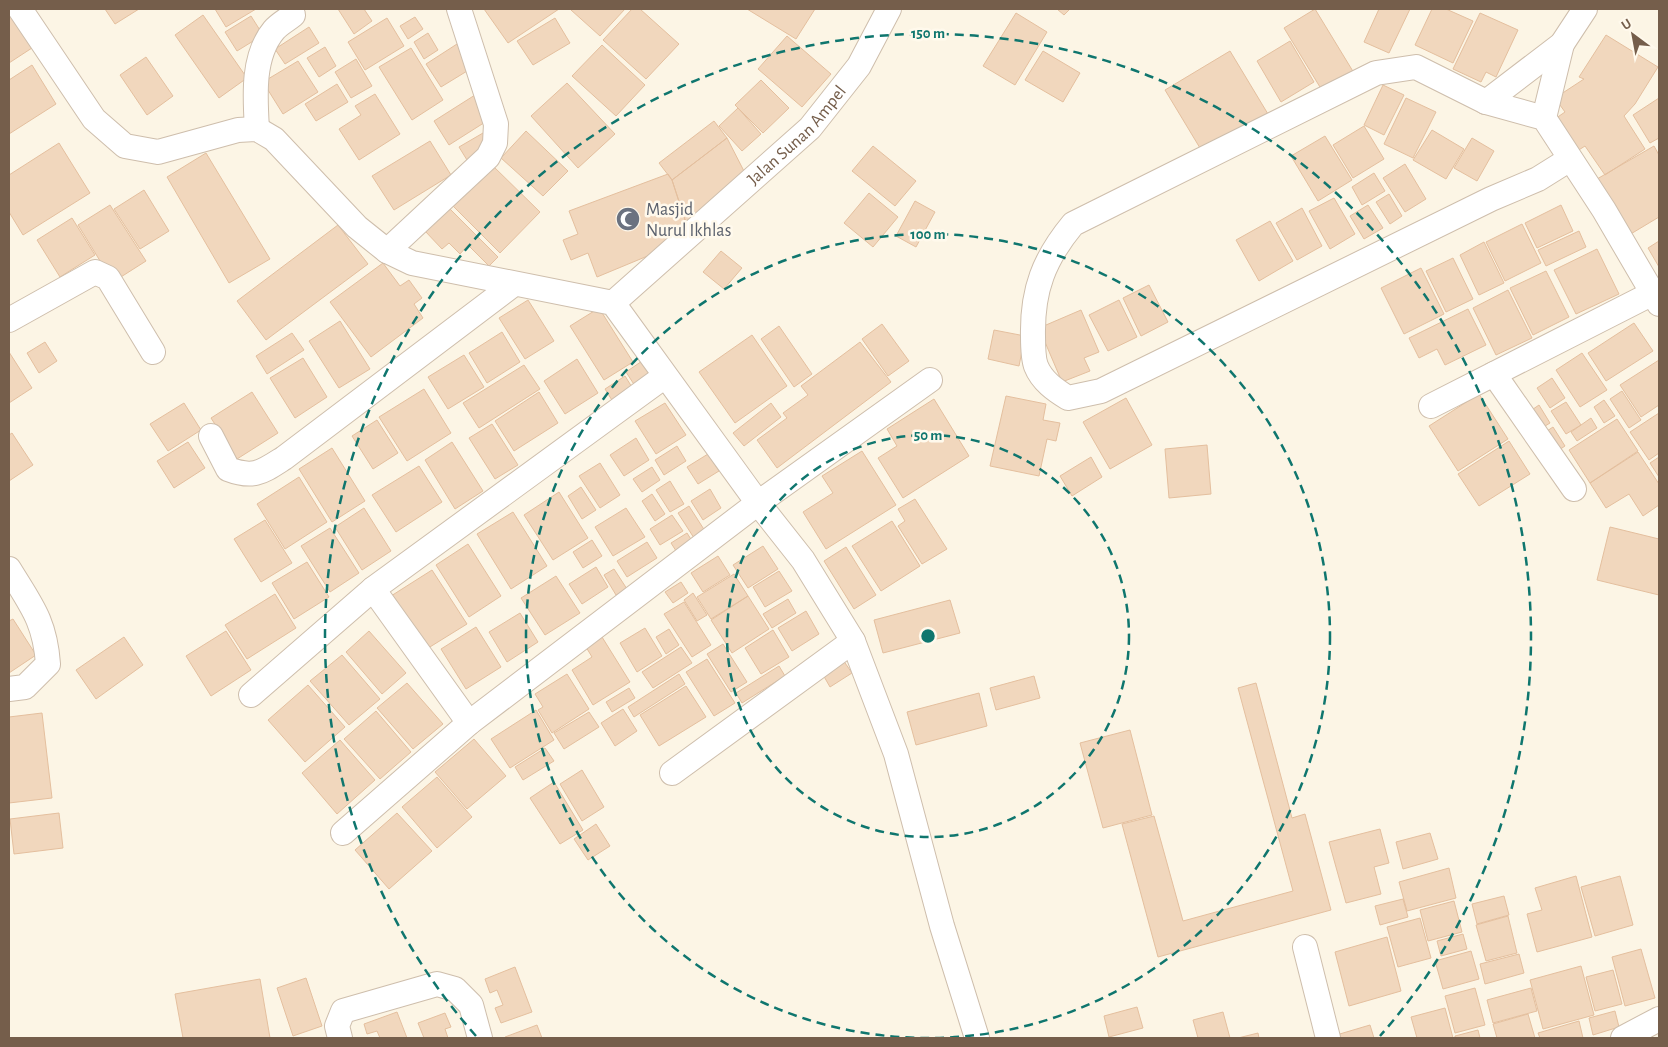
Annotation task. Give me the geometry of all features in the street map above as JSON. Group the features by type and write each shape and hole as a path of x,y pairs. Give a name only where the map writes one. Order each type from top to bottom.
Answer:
{"street":[{"path":"20,9 94,119 125,146 158,152 238,130 257,129 274,139 358,227 387,251 412,263 613,303 758,503 803,560 853,641 896,754 942,926 977,1038"},
{"path":"387,251 488,157 495,143 496,124 459,9"},
{"name":"Jalan Sunan Ampel","path":"613,303 810,128 859,66 889,9"},
{"path":"1486,102 1562,44 1586,9"},
{"path":"257,129 255,93 260,58 274,30 293,15"},
{"path":"1544,118 1562,44"},
{"path":"1430,406 1656,298 1604,210 1544,118 1486,102 1416,67 1376,73 1073,224 1055,245 1040,277 1033,318 1036,365 1051,386 1068,398 1101,391 1482,204 1538,179 1570,159"},
{"path":"9,320 95,272 108,278 153,352"},
{"path":"211,436 228,469 243,475 261,473 284,458 514,284"},
{"path":"1494,374 1574,490"},
{"path":"250,695 373,589 665,376"},
{"path":"342,833 469,723 758,503 930,380"},
{"path":"9,569 39,618 47,644 48,664 25,687 9,689"},
{"path":"373,589 469,723"},
{"path":"672,773 853,641"},
{"path":"1305,947 1328,1038"},
{"path":"340,1038 337,1026 343,1011 437,984 455,989 471,1005 480,1038"},
{"path":"1623,1038 1659,1019"}],"building":[{"path":"105,9 139,9 115,24"},
{"path":"215,9 256,9 226,27"},
{"path":"338,9 364,9 372,21 354,34"},
{"path":"484,9 559,9 508,43"},
{"path":"572,9 625,9 600,36"},
{"path":"632,9 640,9 679,44 646,79 603,40"},
{"path":"747,9 815,9 796,39"},
{"path":"1057,9 1070,9 1064,15"},
{"path":"1315,9 1354,73 1323,92 1284,28"},
{"path":"1379,9 1410,9 1389,53 1364,42"},
{"path":"1432,9 1446,9 1473,21 1453,63 1415,45"},
{"path":"13,10 35,46 9,63 9,13"},
{"path":"1016,13 1047,32 1015,85 983,66"},
{"path":"1480,13 1518,30 1496,77 1486,72 1481,82 1453,69"},
{"path":"203,15 247,78 219,98 175,35"},
{"path":"251,16 263,35 237,51 225,32"},
{"path":"415,17 423,29 408,39 400,26"},
{"path":"387,18 404,46 365,70 348,42"},
{"path":"555,18 570,43 533,65 517,41"},
{"path":"309,27 319,43 285,64 275,49"},
{"path":"428,33 438,50 424,59 414,42"},
{"path":"1606,35 1658,67 1635,104 1624,116 1645,149 1605,175 1585,146 1571,155 1549,123 1565,112 1555,98 1584,79 1579,77"},
{"path":"787,36 831,74 802,107 758,69"},
{"path":"1290,41 1314,82 1281,102 1257,61"},
{"path":"457,44 472,68 441,87 426,64"},
{"path":"602,45 645,85 616,116 572,76"},
{"path":"325,47 336,66 319,77 307,58"},
{"path":"411,48 443,100 412,120 379,67"},
{"path":"1043,51 1080,73 1063,102 1025,80"},
{"path":"1230,51 1268,114 1203,153 1165,90"},
{"path":"146,57 173,96 147,115 120,75"},
{"path":"356,59 372,86 351,98 335,72"},
{"path":"298,61 318,92 283,114 263,82"},
{"path":"32,65 56,104 9,134 9,80"},
{"path":"761,80 789,108 763,133 735,105"},
{"path":"567,83 615,134 578,168 531,116"},
{"path":"337,84 348,102 316,121 305,104"},
{"path":"1383,85 1404,95 1384,135 1364,125"},
{"path":"375,94 400,134 359,160 339,129 361,115 355,106"},
{"path":"475,95 490,119 449,145 434,121"},
{"path":"1406,98 1436,112 1413,158 1384,144"},
{"path":"1659,98 1659,138 1650,143 1633,115"},
{"path":"738,108 761,134 742,151 719,126"},
{"path":"714,121 727,138 672,180 659,163"},
{"path":"1364,126 1384,159 1353,178 1333,145"},
{"path":"1432,130 1464,149 1446,179 1413,160"},
{"path":"526,131 568,171 543,196 501,158"},
{"path":"483,133 490,145 467,160 459,147"},
{"path":"1325,136 1352,180 1318,201 1291,156"},
{"path":"727,138 746,175 687,226 672,180"},
{"path":"1472,138 1494,151 1477,181 1454,168"},
{"path":"430,141 451,175 394,210 372,176"},
{"path":"59,143 90,193 23,235 9,212 9,175"},
{"path":"873,146 916,181 895,206 852,171"},
{"path":"1654,146 1659,155 1659,217 1629,235 1597,179"},
{"path":"206,153 270,259 229,283 167,177"},
{"path":"1405,164 1426,199 1405,212 1383,178"},
{"path":"492,165 540,212 500,253 452,205"},
{"path":"1374,173 1385,191 1362,205 1352,187"},
{"name":"Masjid Nurul Ikhlas","path":"668,174 672,180 687,226 650,255 597,277 588,253 571,260 563,240 578,234 569,211"},
{"path":"144,190 169,231 140,249 114,209"},
{"path":"869,193 898,217 873,247 844,223"},
{"path":"1389,194 1402,216 1390,224 1376,202"},
{"path":"1334,198 1355,234 1330,249 1309,211"},
{"path":"915,201 935,212 916,247 896,236"},
{"path":"110,205 146,261 113,282 78,225"},
{"path":"1368,205 1383,228 1364,239 1350,216"},
{"path":"1561,205 1573,231 1537,248 1525,223"},
{"path":"449,208 498,257 489,266 468,245 460,254 449,243 442,249 425,231"},
{"path":"1302,208 1322,246 1297,260 1276,223"},
{"path":"72,218 95,255 60,277 37,240"},
{"path":"1270,221 1293,261 1259,281 1236,240"},
{"path":"1522,224 1541,263 1505,281 1486,242"},
{"path":"338,225 368,264 266,340 237,301"},
{"path":"1579,231 1586,247 1546,266 1538,250"},
{"path":"1659,241 1659,267 1648,248"},
{"path":"1484,242 1504,283 1479,295 1460,255"},
{"path":"1597,249 1619,294 1576,314 1554,270"},
{"path":"721,251 742,268 724,289 703,272"},
{"path":"1453,258 1473,299 1446,312 1426,271"},
{"path":"383,263 400,286 409,280 422,298 414,304 423,318 371,357 330,302"},
{"path":"1421,268 1444,314 1404,334 1381,288"},
{"path":"1546,271 1569,317 1533,335 1510,288"},
{"path":"1149,285 1168,322 1141,336 1123,298"},
{"path":"1508,290 1532,338 1496,355 1473,308"},
{"path":"528,300 554,341 525,359 499,318"},
{"path":"1119,300 1137,337 1108,351 1089,315"},
{"path":"599,308 633,362 604,380 570,326"},
{"path":"1468,309 1486,345 1445,365 1437,349 1419,358 1409,338"},
{"path":"1081,310 1099,352 1084,358 1090,371 1062,382 1039,328"},
{"path":"340,321 370,369 339,388 309,341"},
{"path":"1634,323 1653,351 1606,381 1588,353"},
{"path":"882,324 909,361 888,376 862,339"},
{"path":"779,326 812,374 794,387 761,339"},
{"path":"994,330 1025,336 1019,366 988,359"},
{"path":"502,332 520,362 487,383 469,353"},
{"path":"292,333 304,350 267,374 256,356"},
{"path":"752,335 787,386 735,423 699,372"},
{"path":"45,342 57,361 39,373 27,353"},
{"path":"860,342 891,382 777,468 757,440 787,418 783,413 808,395 801,386"},
{"path":"9,352 32,388 9,403"},
{"path":"1582,353 1607,390 1580,407 1556,370"},
{"path":"464,355 484,387 448,409 428,377"},
{"path":"303,358 327,397 295,418 270,378"},
{"path":"577,359 598,393 565,414 544,381"},
{"path":"645,359 656,377 637,389 626,372"},
{"path":"1659,360 1659,405 1641,417 1620,385"},
{"path":"524,365 540,389 479,428 463,403"},
{"path":"625,376 635,392 615,405 605,389"},
{"path":"1552,378 1565,398 1550,408 1537,388"},
{"path":"424,389 451,433 407,461 379,417"},
{"path":"1622,391 1641,420 1629,428 1610,399"},
{"path":"252,392 278,433 237,459 211,418"},
{"path":"539,392 558,423 514,451 495,421"},
{"path":"1479,394 1508,439 1458,471 1429,426"},
{"path":"1006,396 1046,404 1043,420 1060,423 1056,441 1047,439 1039,476 990,466"},
{"path":"1126,398 1152,445 1110,469 1083,422"},
{"path":"934,399 969,456 903,498 878,458 897,446 887,429"},
{"path":"1604,400 1615,416 1604,423 1594,407"},
{"path":"1566,402 1581,425 1566,434 1551,411"},
{"path":"184,403 201,430 168,451 150,424"},
{"path":"665,403 686,435 656,454 635,421"},
{"path":"771,403 781,417 744,446 733,433"},
{"path":"1539,405 1550,423 1537,431 1526,414"},
{"path":"1659,413 1659,453 1649,460 1630,432"},
{"path":"1591,418 1597,428 1577,441 1571,432"},
{"path":"1617,419 1638,451 1590,483 1569,450"},
{"path":"377,420 398,453 373,469 352,436"},
{"path":"492,424 518,465 495,479 469,438"},
{"path":"1553,427 1565,446 1553,454 1541,435"},
{"path":"12,433 33,465 9,481 9,435"},
{"path":"636,438 649,460 624,476 610,455"},
{"path":"1509,441 1530,474 1479,506 1458,474"},
{"path":"188,442 205,468 174,488 157,461"},
{"path":"452,442 483,491 455,509 425,460"},
{"path":"1207,445 1211,494 1169,498 1165,449"},
{"path":"677,446 686,461 664,475 655,460"},
{"path":"332,448 365,501 332,522 299,469"},
{"path":"862,451 896,505 826,549 803,512 833,493 822,476"},
{"path":"1638,452 1659,484 1659,505 1643,516 1629,494 1606,508 1590,483"},
{"path":"708,454 719,471 698,484 687,467"},
{"path":"1091,457 1102,477 1072,496 1060,476"},
{"path":"1659,457 1659,477 1650,463"},
{"path":"600,463 620,495 600,508 579,476"},
{"path":"419,466 442,502 396,532 372,495"},
{"path":"652,467 660,480 642,492 633,479"},
{"path":"299,477 327,522 285,549 257,504"},
{"path":"670,481 684,504 670,512 656,490"},
{"path":"581,487 596,510 582,519 568,496"},
{"path":"710,489 721,508 703,520 691,501"},
{"path":"559,492 588,538 553,560 524,515"},
{"path":"652,494 665,514 655,521 642,501"},
{"path":"915,499 947,549 922,564 898,526 905,521 898,509"},
{"path":"689,506 705,531 694,538 678,513"},
{"path":"364,508 391,551 362,570 335,527"},
{"path":"626,508 645,537 613,556 595,527"},
{"path":"513,512 547,566 511,589 477,534"},
{"path":"672,515 683,531 660,545 650,529"},
{"path":"265,520 292,563 261,582 234,539"},
{"path":"892,521 920,566 881,591 852,546"},
{"path":"1610,527 1659,539 1659,595 1597,580"},
{"path":"330,528 359,573 330,592 301,546"},
{"path":"687,533 694,544 678,554 671,543"},
{"path":"592,540 602,556 583,568 573,552"},
{"path":"647,542 657,558 627,577 617,561"},
{"path":"468,544 501,596 469,617 436,565"},
{"path":"763,546 778,569 748,588 733,565"},
{"path":"846,547 876,595 854,609 824,561"},
{"path":"718,556 730,575 703,592 691,573"},
{"path":"307,562 329,597 294,619 272,583"},
{"path":"596,567 608,587 582,604 569,584"},
{"path":"614,569 627,589 616,595 604,575"},
{"path":"432,570 467,624 425,650 391,596"},
{"path":"779,571 792,591 765,607 753,587"},
{"path":"734,574 748,596 711,619 697,597"},
{"path":"556,576 580,613 545,635 521,598"},
{"path":"681,582 688,593 673,603 665,592"},
{"path":"693,593 707,615 697,621 684,600"},
{"path":"275,594 296,628 247,659 225,625"},
{"path":"748,596 769,629 732,653 711,620"},
{"path":"788,599 796,613 772,628 763,614"},
{"path":"950,600 960,633 883,653 874,620"},
{"path":"684,602 711,645 692,657 664,614"},
{"path":"806,611 819,634 792,651 778,628"},
{"path":"520,613 538,642 507,662 489,632"},
{"path":"13,619 36,655 9,673 9,621"},
{"path":"476,627 501,667 466,689 441,649"},
{"path":"645,628 662,656 637,672 620,643"},
{"path":"669,629 679,645 666,654 656,637"},
{"path":"773,630 789,657 761,674 745,648"},
{"path":"226,631 251,670 211,696 186,656"},
{"path":"369,631 406,673 382,694 346,652"},
{"path":"124,637 143,665 96,699 76,670"},
{"path":"602,637 630,682 593,705 572,670 592,657 586,647"},
{"path":"723,644 747,682 731,692 707,654"},
{"path":"681,647 692,663 653,688 642,672"},
{"path":"342,655 380,699 349,725 310,681"},
{"path":"707,659 735,703 714,716 686,672"},
{"path":"843,660 852,673 830,687 822,673"},
{"path":"779,666 785,676 742,703 736,693"},
{"path":"567,674 589,709 552,733 538,710 543,707 535,694"},
{"path":"679,674 685,684 634,717 628,707"},
{"path":"1034,676 1040,698 996,710 990,688"},
{"path":"407,683 443,724 413,749 377,708"},
{"path":"1256,683 1292,818 1305,814 1331,910 1158,957 1122,824 1154,816 1183,921 1293,891 1238,688"},
{"path":"308,685 345,727 305,762 268,720"},
{"path":"686,686 706,717 659,746 640,715"},
{"path":"629,688 635,698 612,712 606,702"},
{"path":"979,693 987,726 916,745 907,712"},
{"path":"623,709 637,731 615,746 601,723"},
{"path":"536,710 554,740 510,768 491,739"},
{"path":"376,711 411,752 380,779 344,739"},
{"path":"589,712 599,727 564,749 554,733"},
{"path":"42,713 52,798 9,803 9,717"},
{"path":"1130,730 1152,815 1103,828 1080,743"},
{"path":"474,739 506,776 467,809 435,772"},
{"path":"340,740 375,780 337,814 302,773"},
{"path":"545,748 554,761 523,780 515,767"},
{"path":"582,770 604,807 582,821 560,784"},
{"path":"437,777 472,817 437,848 402,807"},
{"path":"554,782 583,830 560,844 530,798"},
{"path":"59,813 63,848 14,854 10,819"},
{"path":"397,813 432,851 389,889 355,850"},
{"path":"596,824 610,846 588,860 574,839"},
{"path":"1380,829 1389,863 1374,867 1381,894 1346,903 1329,842"},
{"path":"1430,833 1438,859 1403,869 1396,842"},
{"path":"1449,868 1456,898 1407,911 1399,882"},
{"path":"1576,876 1592,937 1537,952 1527,914 1542,910 1535,888"},
{"path":"1620,876 1633,925 1595,936 1581,887"},
{"path":"1504,896 1509,915 1477,924 1472,904"},
{"path":"1403,899 1408,917 1380,925 1375,906"},
{"path":"1454,901 1462,932 1428,941 1420,910"},
{"path":"1508,916 1517,953 1486,961 1476,925"},
{"path":"1420,918 1431,958 1398,967 1387,927"},
{"path":"1463,934 1467,949 1441,956 1437,941"},
{"path":"1387,937 1401,991 1349,1006 1335,952"},
{"path":"1641,949 1655,998 1625,1006 1612,957"},
{"path":"1471,951 1479,979 1443,989 1435,961"},
{"path":"1519,954 1524,973 1485,984 1480,964"},
{"path":"1581,966 1594,1015 1543,1029 1530,980"},
{"path":"515,967 532,1012 501,1023 495,1008 503,1005 497,990 490,993 485,979"},
{"path":"1613,970 1622,1004 1595,1011 1586,977"},
{"path":"306,978 322,1026 293,1036 277,988"},
{"path":"260,979 270,1038 183,1038 175,994"},
{"path":"1475,988 1485,1025 1455,1033 1445,996"},
{"path":"1531,988 1537,1011 1493,1023 1487,1000"},
{"path":"1137,1007 1143,1028 1109,1037 1104,1016"},
{"path":"1445,1008 1453,1038 1417,1038 1411,1017"},
{"path":"1615,1011 1619,1027 1593,1035 1589,1018"},
{"path":"397,1012 407,1038 380,1038 377,1031 367,1034 364,1024"},
{"path":"1223,1012 1230,1038 1198,1038 1193,1020"},
{"path":"445,1013 451,1027 445,1029 448,1038 424,1038 418,1023"},
{"path":"1528,1014 1535,1038 1497,1038 1493,1024"},
{"path":"1579,1021 1583,1038 1540,1038 1538,1033"},
{"path":"537,1025 542,1038 505,1038 505,1037"},
{"path":"1370,1025 1374,1038 1333,1038 1333,1036"},
{"path":"1478,1030 1480,1038 1455,1038 1455,1036"},
{"path":"1258,1033 1259,1038 1238,1038"}],"place":[{"name":"Masjid Nurul Ikhlas","path":"628,219"}]}
